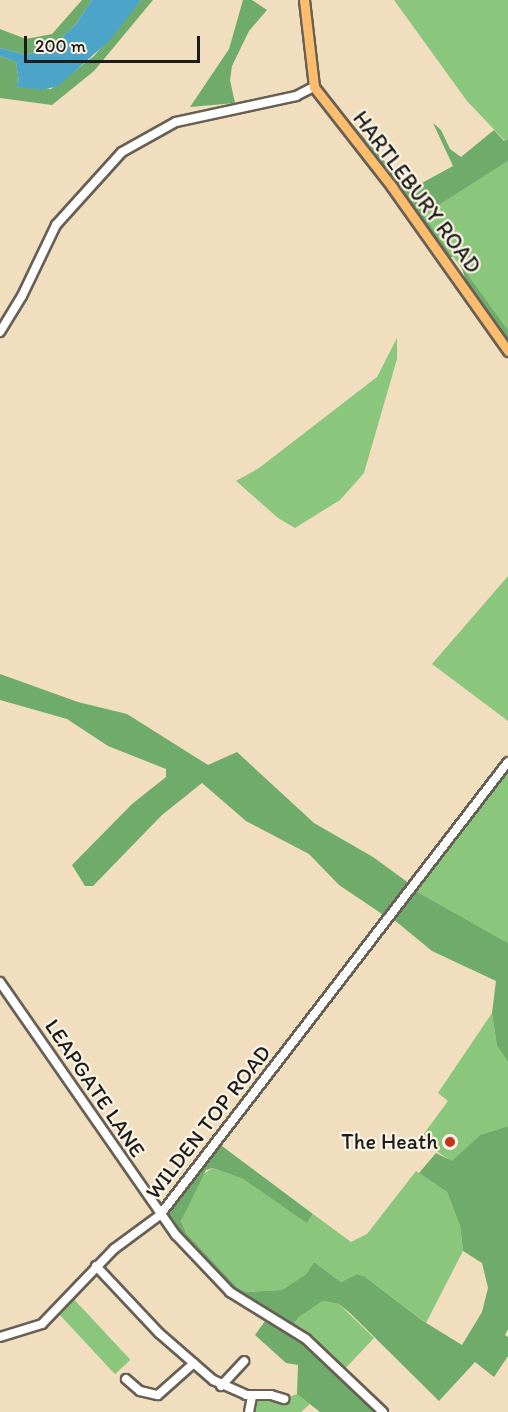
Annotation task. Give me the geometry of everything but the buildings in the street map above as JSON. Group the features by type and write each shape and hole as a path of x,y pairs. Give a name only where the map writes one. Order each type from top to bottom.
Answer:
{"main road":[{"path":"304,0 314,87"},
{"name":"HARTLEBURY ROAD","path":"314,87 406,206 508,351"}],"street":[{"path":"0,332 22,296 56,225 122,152 176,122 296,96 314,87"},
{"name":"WILDEN TOP ROAD","path":"0,1337 42,1324 96,1266 160,1215 508,762"},
{"name":"LEAPGATE LANE","path":"0,982 160,1215 230,1292 306,1339 383,1412"},
{"path":"151,1222 169,1225"},
{"path":"96,1266 159,1333 221,1386 252,1396 280,1398 275,1406"},
{"path":"221,1386 244,1361"},
{"path":"126,1379 140,1391 158,1395 194,1364"},
{"path":"249,1412 252,1396"}],"green space":[{"path":"82,0 92,0 76,24 53,46 26,55 0,48 0,29 26,39 52,34"},
{"path":"141,0 153,0 94,71 52,105 0,98 0,56 16,62 19,82 15,86 51,89 94,56"},
{"path":"243,0 252,0 267,10 249,31 232,66 230,80 235,103 190,107 229,49"},
{"path":"394,0 508,0 508,139 505,141 467,101"},
{"path":"324,91 409,190 453,166 433,123 441,130 450,149 461,157 494,130 504,141 508,139 508,161 423,215 453,257 449,258"},
{"path":"508,161 508,330 422,215"},
{"path":"461,266 508,330 508,344 469,289"},
{"path":"397,338 397,359 364,473 340,500 295,528 278,518 236,481 259,468 377,377"},
{"path":"508,576 508,721 432,664"},
{"path":"0,674 78,702 127,714 208,765 237,752 314,823 373,857 410,884 385,916 339,885 309,854 246,821 202,783 162,815 93,886 85,886 72,865 132,804 166,777 166,769 108,746 67,719 0,700"},
{"path":"508,769 508,943 414,890"},
{"path":"414,890 508,943 508,1062 497,1046 492,1013 496,981 432,951 393,919"},
{"path":"492,1013 497,1046 508,1062 508,1126 480,1135 452,1162 420,1139 448,1101 438,1093"},
{"path":"508,1126 508,1329 505,1335 508,1337 508,1356 494,1377 475,1362 439,1401 350,1313 339,1304 323,1301 299,1317 290,1328 383,1412 320,1412 297,1394 298,1365 286,1363 255,1335 268,1317 237,1297 160,1215 218,1143 313,1214 307,1223 243,1179 213,1168 206,1170 181,1221 186,1233 237,1287 245,1292 282,1290 306,1274 314,1262 341,1282 357,1274 364,1276 423,1321 462,1345 482,1312 488,1288 482,1263 463,1251 460,1226 447,1192 419,1173 436,1153 452,1161 480,1135"},
{"path":"213,1168 243,1179 307,1222 313,1214 351,1242 367,1234 416,1171 447,1192 460,1226 463,1251 426,1323 364,1276 357,1274 341,1282 314,1262 306,1274 282,1290 245,1292 237,1287 186,1233 181,1221 200,1176"},
{"path":"69,1294 130,1360 115,1374 54,1308"},
{"path":"323,1301 339,1304 374,1338 341,1373 290,1328 299,1317"},
{"path":"297,1394 310,1404 301,1412 249,1412 252,1396 284,1399"}],"water":[{"path":"92,0 141,0 110,40 58,86 42,90 14,86 19,82 16,62 0,56 0,48 26,55 53,46 76,24"}],"place":[{"name":"The Heath","path":"450,1142"}]}
